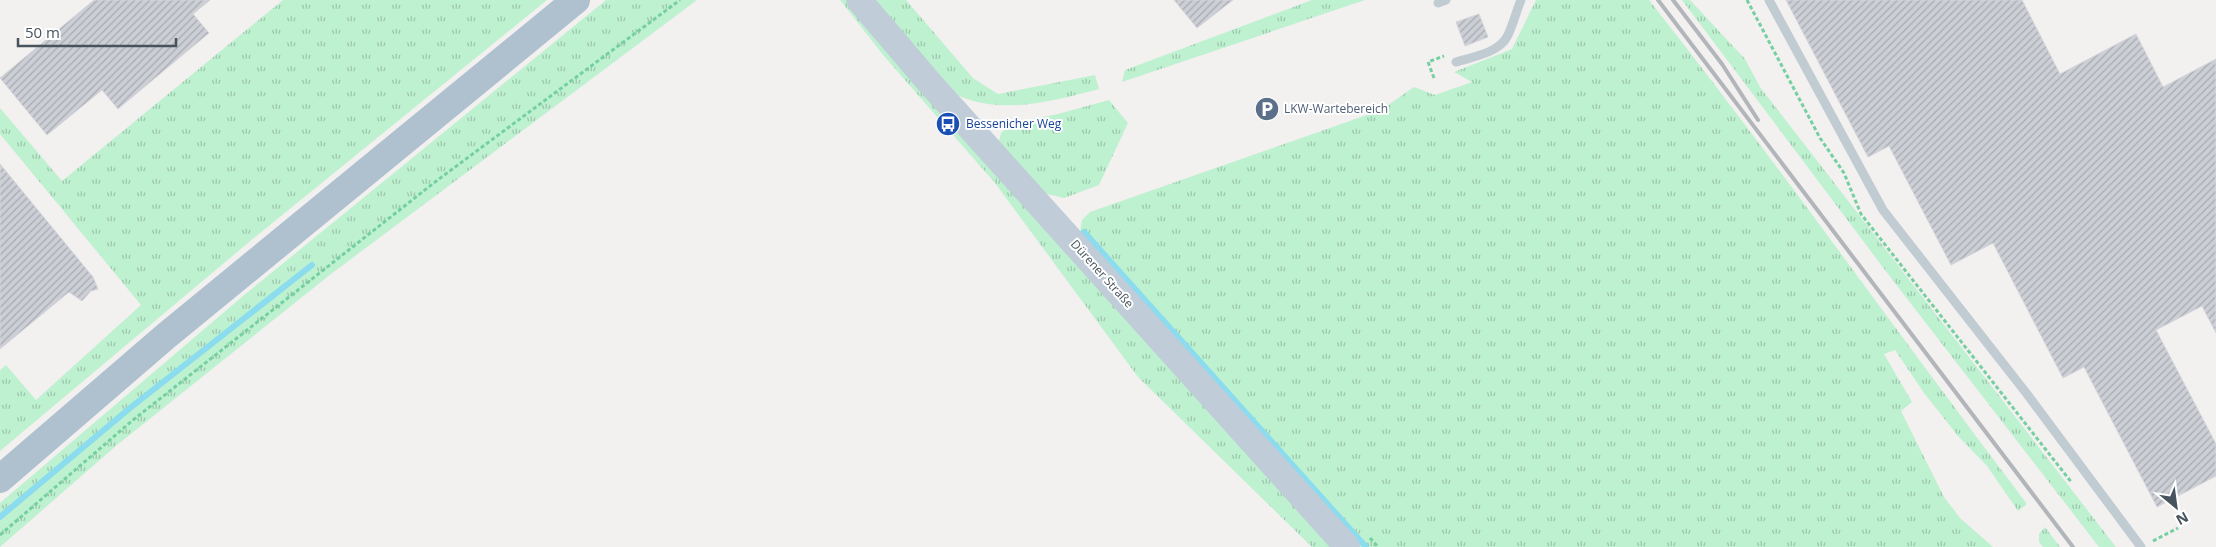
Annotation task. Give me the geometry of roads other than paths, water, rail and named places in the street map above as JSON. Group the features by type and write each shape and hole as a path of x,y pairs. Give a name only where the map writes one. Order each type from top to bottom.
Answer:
{"main road":[{"path":"0,479 166,336 576,0"}],"street":[{"name":"Dürener Straße","path":"858,0 928,81 1347,547"}],"lane":[{"path":"1456,62 1490,50 1502,43 1507,37 1521,0"},
{"path":"1769,0 1883,210 2145,545"}],"waterway":[{"path":"1084,232 1366,547"},
{"path":"0,517 130,408 312,265"}],"railway":[{"path":"1658,0 2073,547"},
{"path":"1673,0 1722,64 1758,120"}],"place":[{"name":"LKW-Wartebereich","path":"1267,109"},
{"name":"Bessenicher Weg","path":"948,124"}]}
